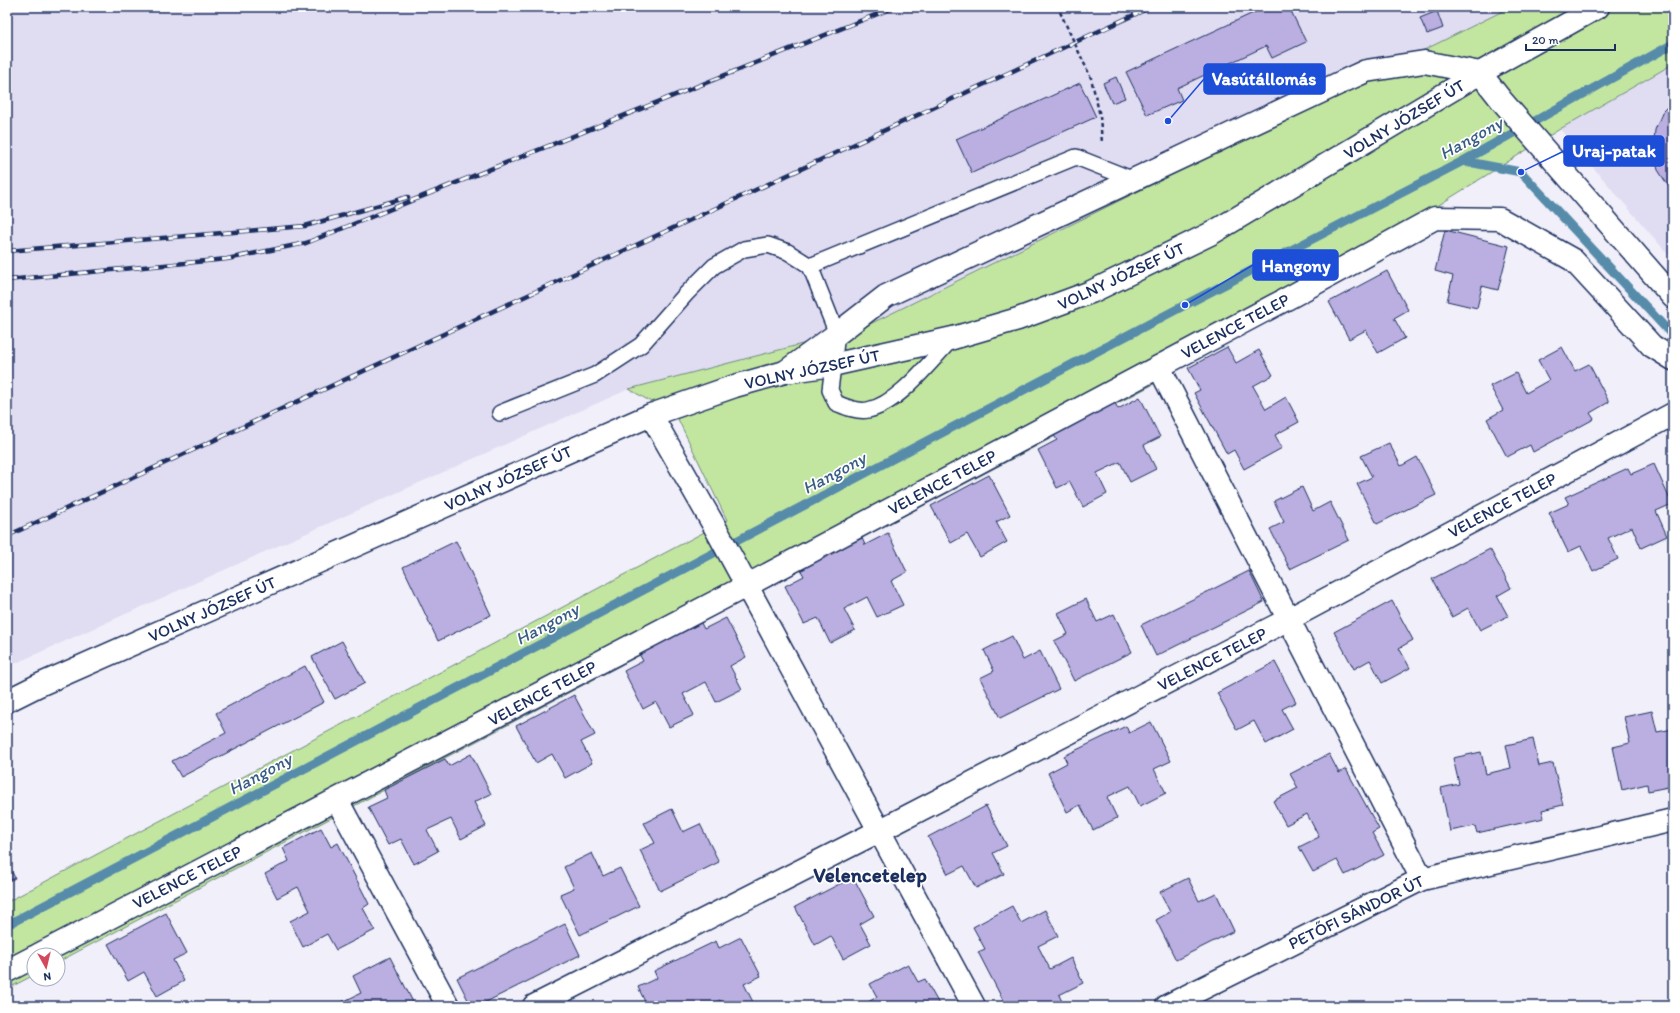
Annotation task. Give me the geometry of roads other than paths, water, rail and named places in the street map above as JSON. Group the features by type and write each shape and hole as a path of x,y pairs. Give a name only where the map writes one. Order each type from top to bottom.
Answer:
{"street":[{"name":"VOLNY JÓZSEF ÚT","path":"7,701 651,415 735,386 785,372 832,365 953,338 1018,319 1084,295 1212,233 1480,73 1598,7"},
{"path":"785,372 886,296 1366,72 1424,62 1480,73 1502,101 1673,297"},
{"name":"VELENCE TELEP","path":"53,947 746,586 1159,367 1435,218 1500,219 1573,260 1652,346 1673,359"},
{"path":"1159,367 1422,879"},
{"name":"VELENCE TELEP","path":"534,1006 879,831 1289,619 1673,414"},
{"path":"651,415 716,529 974,1006"},
{"path":"337,800 448,1006"},
{"name":"PETŐFI SÁNDOR ÚT","path":"1167,1006 1422,879 1673,820"},
{"path":"7,971 26,961"}],"lane":[{"path":"810,266 1076,157 1134,180"},
{"path":"500,413 595,375 640,345 686,294 714,266 744,249 768,245 788,252 810,266 837,334 830,390 836,403 850,409 868,410 891,400 911,384 953,338"}],"waterway":[{"name":"Hangony","path":"7,925 1185,305 1463,161 1673,44"},
{"path":"1463,161 1521,172 1673,336"}],"railway":[{"path":"7,280 227,259 306,243 895,7"},
{"path":"7,536 1151,7"},
{"path":"7,251 305,226 408,197"}],"place":[{"name":"Vasútállomás","path":"1168,121"},
{"name":"Uraj-patak","path":"1521,172"},
{"name":"Hangony","path":"1185,305"}],"district":[{"name":"Velencetelep","path":"870,875"}]}
